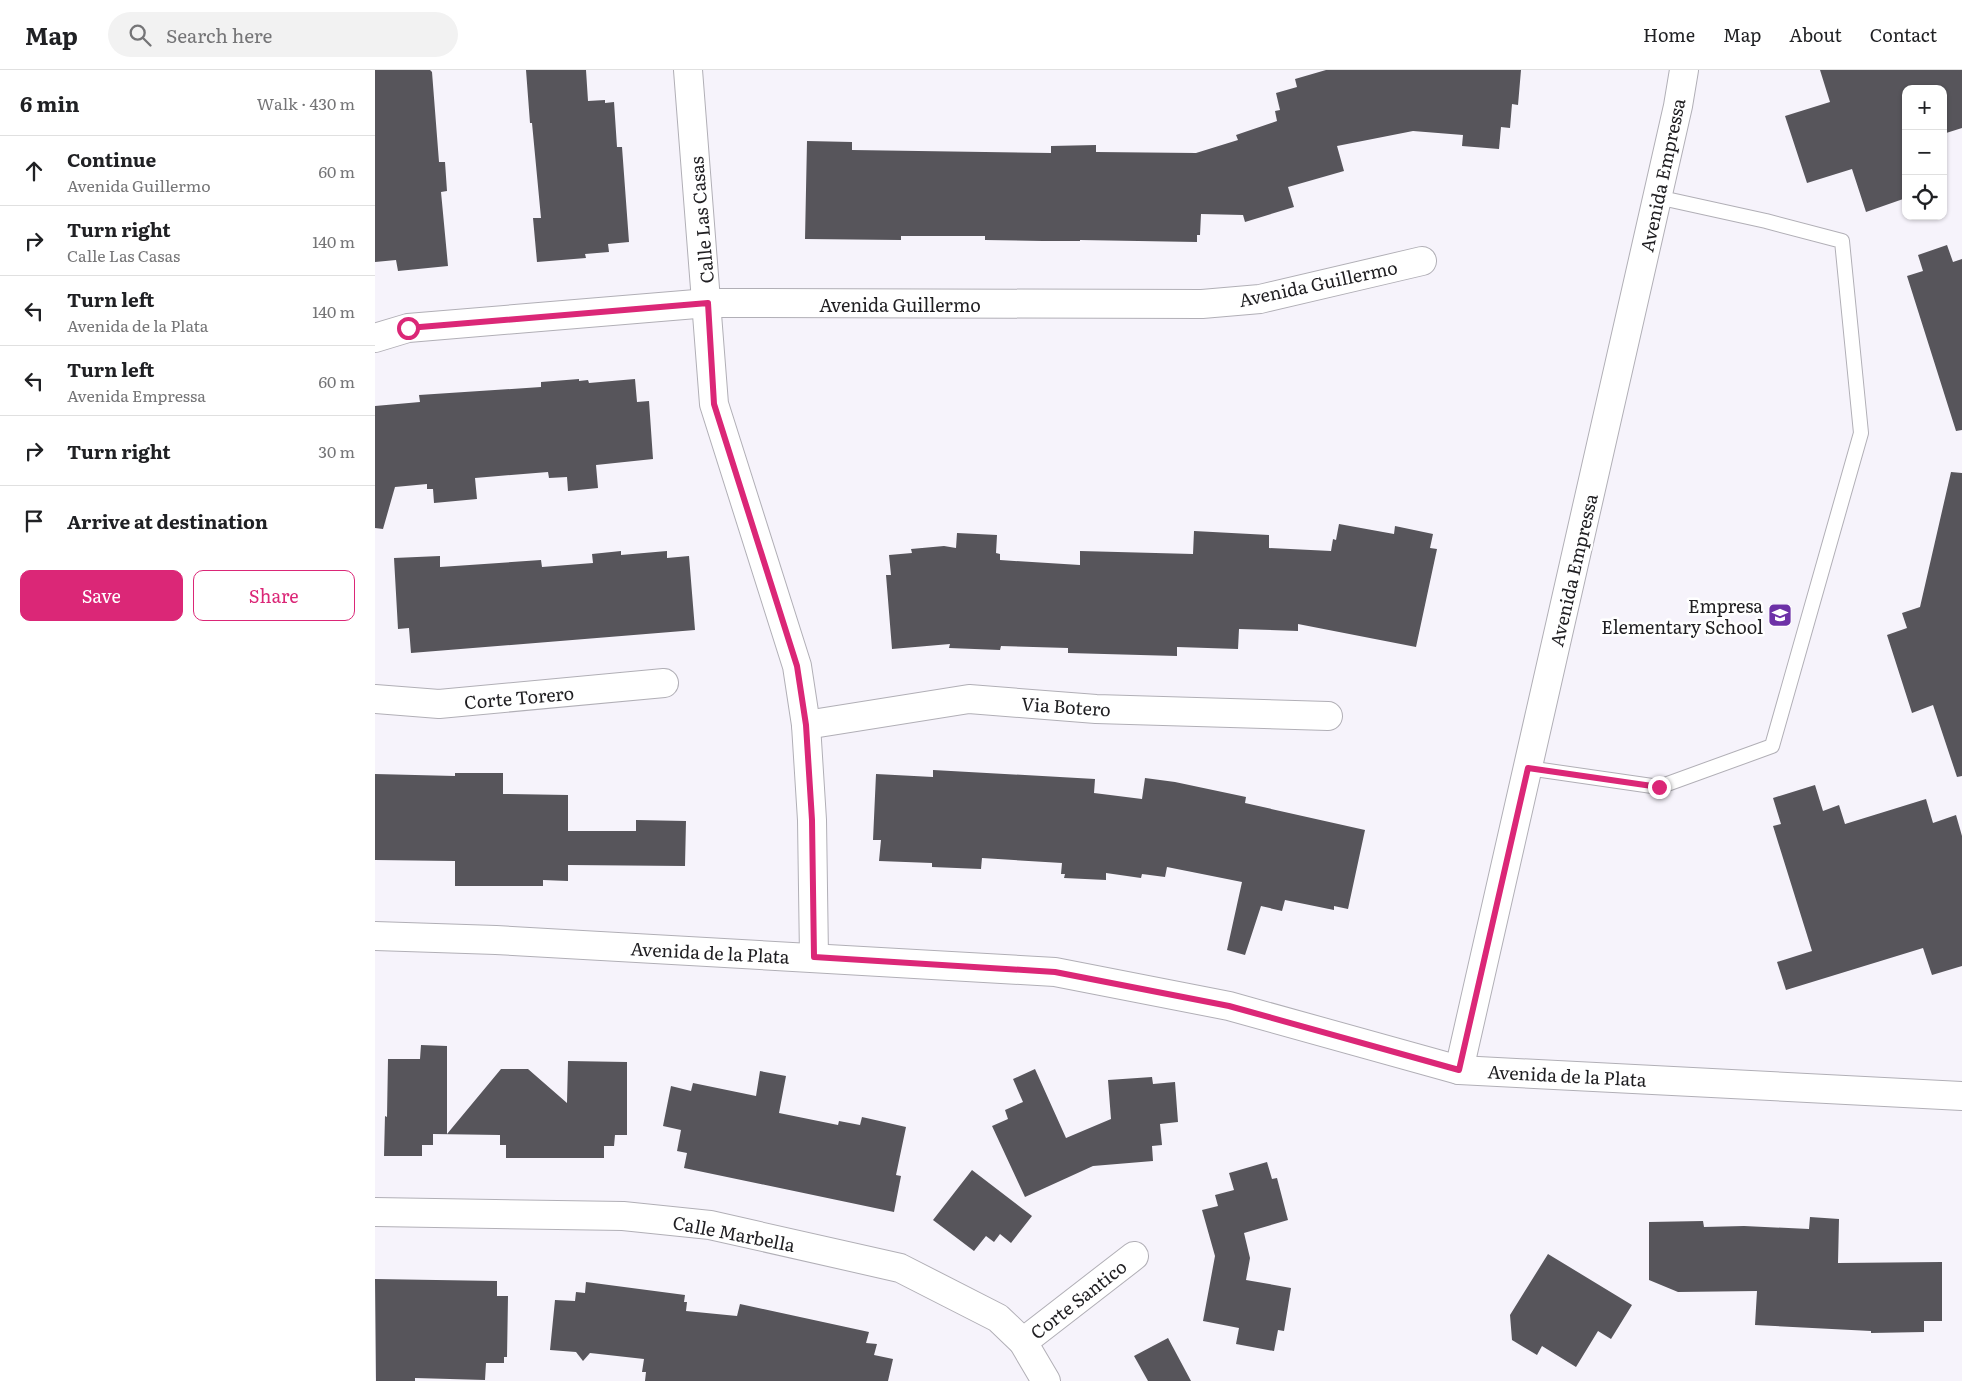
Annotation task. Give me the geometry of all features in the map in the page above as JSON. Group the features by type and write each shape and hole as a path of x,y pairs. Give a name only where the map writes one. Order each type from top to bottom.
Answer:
{"street":[{"name":"Calle Las Casas","path":"688,70 708,303 714,404 797,666 806,725 812,820 814,957"},
{"name":"Avenida Empressa","path":"1459,1070 1678,106 1684,70"},
{"name":"Avenida Guillermo","path":"375,338 408,328 708,303 1202,304 1260,299 1422,261"},
{"name":"Corte Torero","path":"375,699 439,704 663,683"},
{"name":"Via Botero","path":"806,725 969,699 1096,709 1329,716"},
{"name":"Avenida de la Plata","path":"375,936 496,940 1055,972 1229,1006 1459,1070 1962,1096"},
{"name":"Calle Marbella","path":"375,1212 623,1216 710,1225 900,1268 998,1318 1023,1342 1046,1381"},
{"name":"Corte Santico","path":"1023,1342 1134,1256"}],"lane":[{"path":"1528,768 1659,787 1772,746 1861,432 1842,241 1766,221 1657,197"}],"building":[{"path":"375,70 430,70 432,72 439,162 445,162 447,191 441,192 448,266 398,271 396,260 375,262"},
{"path":"526,70 586,70 588,101 605,100 605,103 614,102 617,147 622,147 629,242 608,244 609,252 585,254 586,258 537,262 533,218 541,218"},
{"path":"1326,70 1521,70 1518,105 1512,104 1510,128 1501,127 1499,149 1462,146 1463,135 1413,131 1337,146 1344,171 1288,187 1294,207 1245,222 1243,215 1201,214 1200,235 1197,235 1197,242 985,240 985,236 901,236 901,240 805,239 807,141 852,142 852,150 1051,153 1051,146 1096,145 1096,152 1196,153 1238,140 1236,135 1277,121 1275,111 1280,110 1276,93 1297,87 1295,79"},
{"path":"1820,70 1962,70 1962,128 1947,133 1947,85 1902,85 1902,199 1866,212 1852,169 1807,183 1785,116 1830,102"},
{"path":"1947,245 1953,262 1962,259 1962,430 1956,431 1907,276 1923,271 1918,255"},
{"path":"579,379 579,381 588,380 589,383 635,379 637,402 649,401 653,459 596,465 598,488 568,491 567,477 549,478 548,472 475,478 477,499 434,503 433,489 427,489 427,484 395,487 383,529 375,528 375,406 420,402 419,395 541,387 541,382"},
{"path":"1951,472 1962,473 1962,776 1957,777 1933,705 1912,713 1887,635 1907,628 1902,613 1920,607"},
{"path":"1339,524 1394,534 1395,526 1433,534 1430,548 1437,549 1416,647 1298,624 1298,631 1239,629 1238,649 1177,647 1177,656 1068,653 1068,648 1001,646 1000,650 949,648 950,644 892,649 886,575 891,575 889,555 912,553 911,549 944,546 956,548 957,533 997,535 996,553 1000,554 1000,560 1080,565 1080,551 1193,554 1194,531 1269,535 1269,548 1331,551 1333,539 1336,540"},
{"path":"621,551 621,555 667,551 667,558 689,556 695,630 411,653 409,628 398,629 394,558 440,556 440,567 541,560 542,567 593,563 592,554"},
{"path":"933,770 1095,779 1094,793 1142,799 1145,778 1175,782 1246,797 1245,803 1365,830 1348,909 1334,906 1334,910 1285,900 1282,911 1261,906 1245,955 1227,950 1242,882 1167,867 1165,877 1142,874 1141,878 1106,873 1106,880 1064,878 1065,874 1061,874 1062,863 982,858 981,869 932,867 932,863 879,861 881,840 873,840 876,774 933,777"},
{"path":"455,773 503,773 503,794 568,795 568,831 636,831 636,820 686,821 685,866 568,865 568,881 543,880 543,886 455,886 455,861 375,860 375,774 455,776"},
{"path":"1815,785 1823,811 1839,805 1845,824 1926,799 1933,823 1956,815 1962,836 1962,966 1932,975 1923,948 1786,990 1777,962 1812,951 1773,826 1781,824 1773,798"},
{"path":"421,1045 447,1046 447,1134 501,1069 528,1069 567,1103 568,1061 627,1062 627,1135 615,1135 614,1146 604,1146 604,1158 506,1158 506,1145 500,1145 500,1135 433,1134 433,1145 422,1145 422,1156 384,1156 388,1059 420,1059"},
{"path":"1035,1069 1066,1138 1111,1119 1108,1080 1152,1077 1153,1084 1175,1082 1178,1122 1160,1124 1162,1145 1152,1146 1153,1161 1093,1166 1025,1197 992,1126 1008,1119 1005,1110 1023,1102 1013,1079"},
{"path":"760,1071 786,1076 779,1113 838,1125 839,1121 860,1125 862,1117 906,1127 896,1175 901,1176 894,1212 684,1168 687,1153 677,1151 681,1130 663,1126 671,1086 691,1091 693,1083 756,1096"},
{"path":"1267,1162 1272,1179 1277,1178 1288,1220 1244,1233 1250,1258 1246,1280 1291,1288 1284,1331 1278,1330 1274,1351 1236,1344 1239,1328 1203,1321 1215,1256 1202,1210 1218,1206 1215,1195 1234,1190 1229,1173"},
{"path":"972,1170 1032,1216 1011,1243 1000,1234 994,1242 986,1236 974,1251 933,1220"},
{"path":"1810,1217 1839,1219 1838,1263 1942,1262 1942,1321 1924,1321 1924,1332 1871,1333 1871,1331 1755,1325 1757,1291 1678,1292 1649,1280 1649,1222 1703,1221 1704,1227 1744,1226 1809,1229"},
{"path":"1548,1254 1632,1305 1611,1339 1598,1331 1576,1367 1542,1346 1537,1355 1512,1340 1510,1315"},
{"path":"375,1279 497,1281 497,1296 508,1296 507,1357 504,1357 504,1363 486,1363 485,1380 415,1378 415,1381 376,1381"},
{"path":"586,1282 685,1295 684,1302 687,1302 686,1311 737,1316 740,1304 869,1332 866,1343 877,1344 874,1355 893,1359 888,1381 645,1381 646,1372 642,1372 644,1359 590,1353 583,1361 576,1352 550,1350 555,1300 575,1301 576,1292 585,1293"},
{"path":"1168,1338 1191,1381 1148,1381 1134,1356"}],"place":[{"name":"Empresa Elementary School","path":"1780,615"}],"route":[{"path":"408,328 708,303 714,404 797,666 806,725 812,820 814,957 1055,972 1229,1006 1270,1019 1459,1070 1528,768 1659,787"}]}
